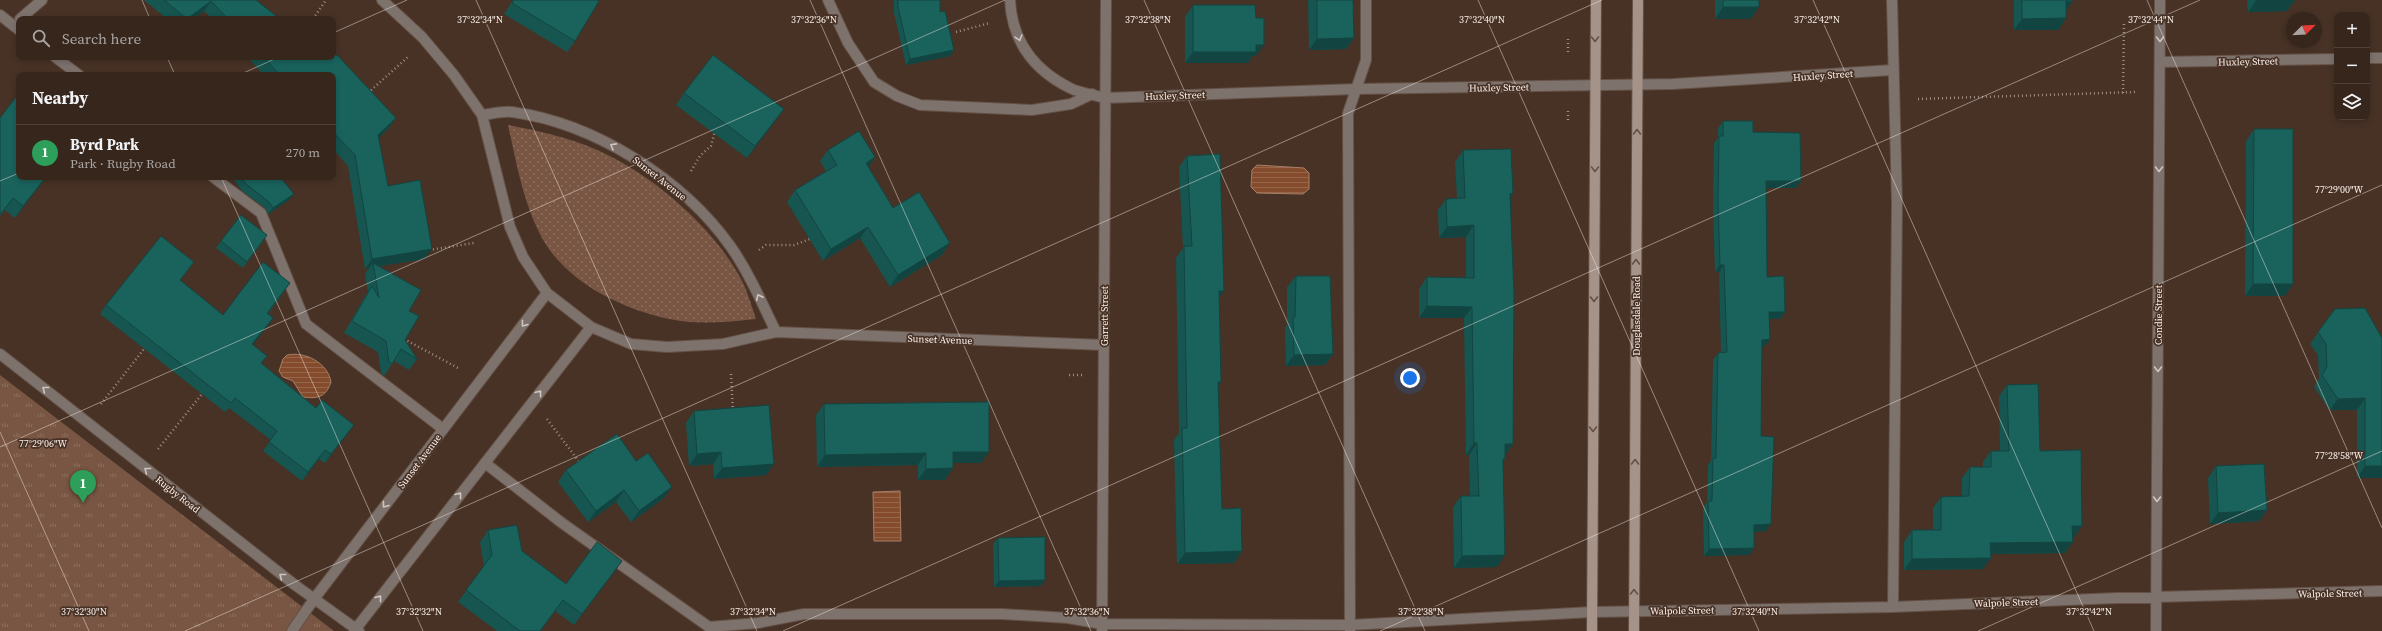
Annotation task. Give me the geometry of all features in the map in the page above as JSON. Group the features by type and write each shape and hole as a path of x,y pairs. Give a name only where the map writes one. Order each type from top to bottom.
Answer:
{"street":[{"path":"25,16 42,0"},
{"name":"Sunset Avenue","path":"382,0 422,37 454,76 482,115 510,227 523,257 547,293 591,327 631,344 667,348 723,344 776,332 1104,345"},
{"path":"828,0 848,43 874,82 897,96 920,105 1032,110 1071,104 1092,94"},
{"name":"Huxley Street","path":"1010,0 1019,42 1039,69 1071,88 1106,98 1357,89 1637,85 1892,70"},
{"name":"Garrett Street","path":"1102,628 1106,0"},
{"path":"1350,628 1348,113 1366,60 1366,0"},
{"path":"1592,631 1596,0"},
{"name":"Douglasdale Road","path":"1634,631 1638,0"},
{"path":"1892,0 1892,70 1897,205 1893,607"},
{"name":"Condie Street","path":"2156,631 2160,0"},
{"path":"0,15 16,22"},
{"path":"2370,58 2382,58"},
{"name":"Huxley Street","path":"2160,62 2334,59"},
{"path":"59,60 75,72"},
{"name":"Sunset Avenue","path":"482,115 510,112 559,123 601,139 631,156 685,196 716,228 747,272 776,332"},
{"path":"217,180 261,213 306,324 443,429"},
{"name":"Sunset Avenue","path":"292,631 314,599 547,293"},
{"path":"356,630 591,327"},
{"name":"Rugby Road","path":"0,354 314,599 356,630"},
{"name":"Walpole Street","path":"485,463 562,523 709,626 758,623 804,614 1002,614 1068,618 1102,628 1350,628 1592,612 1893,607 2156,597 2382,591"}],"path":[{"path":"315,16 326,0"},
{"path":"956,32 1014,18"},
{"path":"2123,92 2124,24"},
{"path":"1568,39 1568,55"},
{"path":"362,98 402,63"},
{"path":"1893,100 2136,92"},
{"path":"1568,108 1568,120"},
{"path":"696,165 700,156 711,146 715,126"},
{"path":"766,245 794,245 810,239"},
{"path":"423,251 474,242"},
{"path":"404,339 453,365"},
{"path":"114,388 144,349"},
{"path":"731,374 733,419"},
{"path":"171,432 202,394"},
{"path":"553,426 581,465"}],"green space":[{"path":"508,125 563,138 595,149 638,172 660,188 700,224 732,264 744,285 756,319 723,322 690,322 669,319 650,314 611,299 576,277 561,263 548,247 532,217 524,192"},
{"path":"0,375 334,631 0,631"}],"shaded area":[{"path":"1257,165 1304,168 1309,173 1309,189 1303,194 1257,193 1251,187 1252,170"},
{"path":"287,355 301,355 321,364 329,375 331,382 327,391 321,396 313,398 303,397 293,381 283,377 279,371 283,359"},
{"path":"900,491 901,541 874,541 873,492"}],"building":[{"path":"164,0 256,0 276,16 225,16 211,1 191,16 183,16"},
{"path":"514,0 599,1 575,41 512,3"},
{"path":"898,0 940,0 940,12 945,11 954,50 910,59 898,7"},
{"path":"1317,0 1353,0 1354,38 1317,39"},
{"path":"1723,0 1759,0 1759,7 1723,7"},
{"path":"2022,0 2072,0 2072,2 2066,1 2066,18 2022,19"},
{"path":"2256,0 2277,0 2256,1"},
{"path":"1193,5 1255,5 1256,18 1264,18 1264,45 1256,45 1256,52 1193,52"},
{"path":"336,55 396,118 378,135 388,186 420,180 432,249 372,259 355,155 336,135 336,72 277,72 266,60 336,60"},
{"path":"713,55 784,109 755,146 684,93"},
{"path":"16,97 16,180 44,180 23,206 13,198 0,215 0,118"},
{"path":"1723,121 1753,121 1753,132 1800,133 1801,181 1766,181 1767,277 1784,276 1785,312 1769,312 1770,339 1762,340 1761,436 1774,437 1771,524 1754,525 1754,548 1709,549 1708,501 1712,501 1713,458 1716,458 1718,353 1727,352 1724,265 1720,265 1718,201 1719,136 1723,136"},
{"path":"2254,129 2293,129 2293,284 2253,284"},
{"path":"859,131 875,157 866,163 893,208 919,192 950,243 898,275 868,227 831,249 795,190 837,165 828,150"},
{"path":"1511,149 1513,193 1510,194 1514,293 1513,444 1505,444 1505,459 1503,459 1505,555 1462,556 1461,496 1479,496 1477,443 1474,443 1472,307 1427,306 1427,277 1474,278 1474,225 1447,227 1446,199 1465,198 1463,150"},
{"path":"1220,154 1224,291 1219,291 1221,382 1218,382 1222,509 1241,508 1242,551 1185,553 1182,428 1187,428 1184,246 1192,246 1187,156"},
{"path":"243,180 282,180 294,194 273,208 269,202"},
{"path":"241,215 267,235 247,262 221,241"},
{"path":"161,236 194,262 180,280 223,315 263,262 290,283 267,313 273,318 252,344 267,356 261,363 316,408 322,400 354,425 331,454 325,450 308,472 269,442 277,431 235,398 231,403 106,305"},
{"path":"373,263 421,290 409,311 419,316 405,340 417,359 401,349 392,364 389,362 386,341 352,321 372,286 379,298"},
{"path":"1296,276 1330,276 1333,354 1294,355 1293,317 1295,317"},
{"path":"2365,308 2382,338 2382,466 2365,466 2365,398 2338,399 2322,375 2327,367 2326,344 2318,332 2335,309"},
{"path":"2038,384 2040,451 2081,450 2082,526 2072,526 2073,542 1990,543 1991,558 1912,559 1912,530 1941,530 1941,497 1969,496 1970,467 1991,467 1991,451 2009,451 2007,385"},
{"path":"989,402 989,452 953,452 953,468 926,469 926,453 825,455 824,404"},
{"path":"769,405 774,464 722,468 721,452 697,454 694,411"},
{"path":"617,434 636,461 648,453 672,487 639,511 624,490 596,511 566,470"},
{"path":"2264,464 2267,510 2218,513 2216,466"},
{"path":"517,525 522,551 566,584 597,542 622,561 582,614 563,600 540,631 520,631 466,590 492,555 488,530"},
{"path":"1045,537 1045,580 999,581 998,538"}],"place":[{"name":"Byrd Park","path":"83,503"}]}
